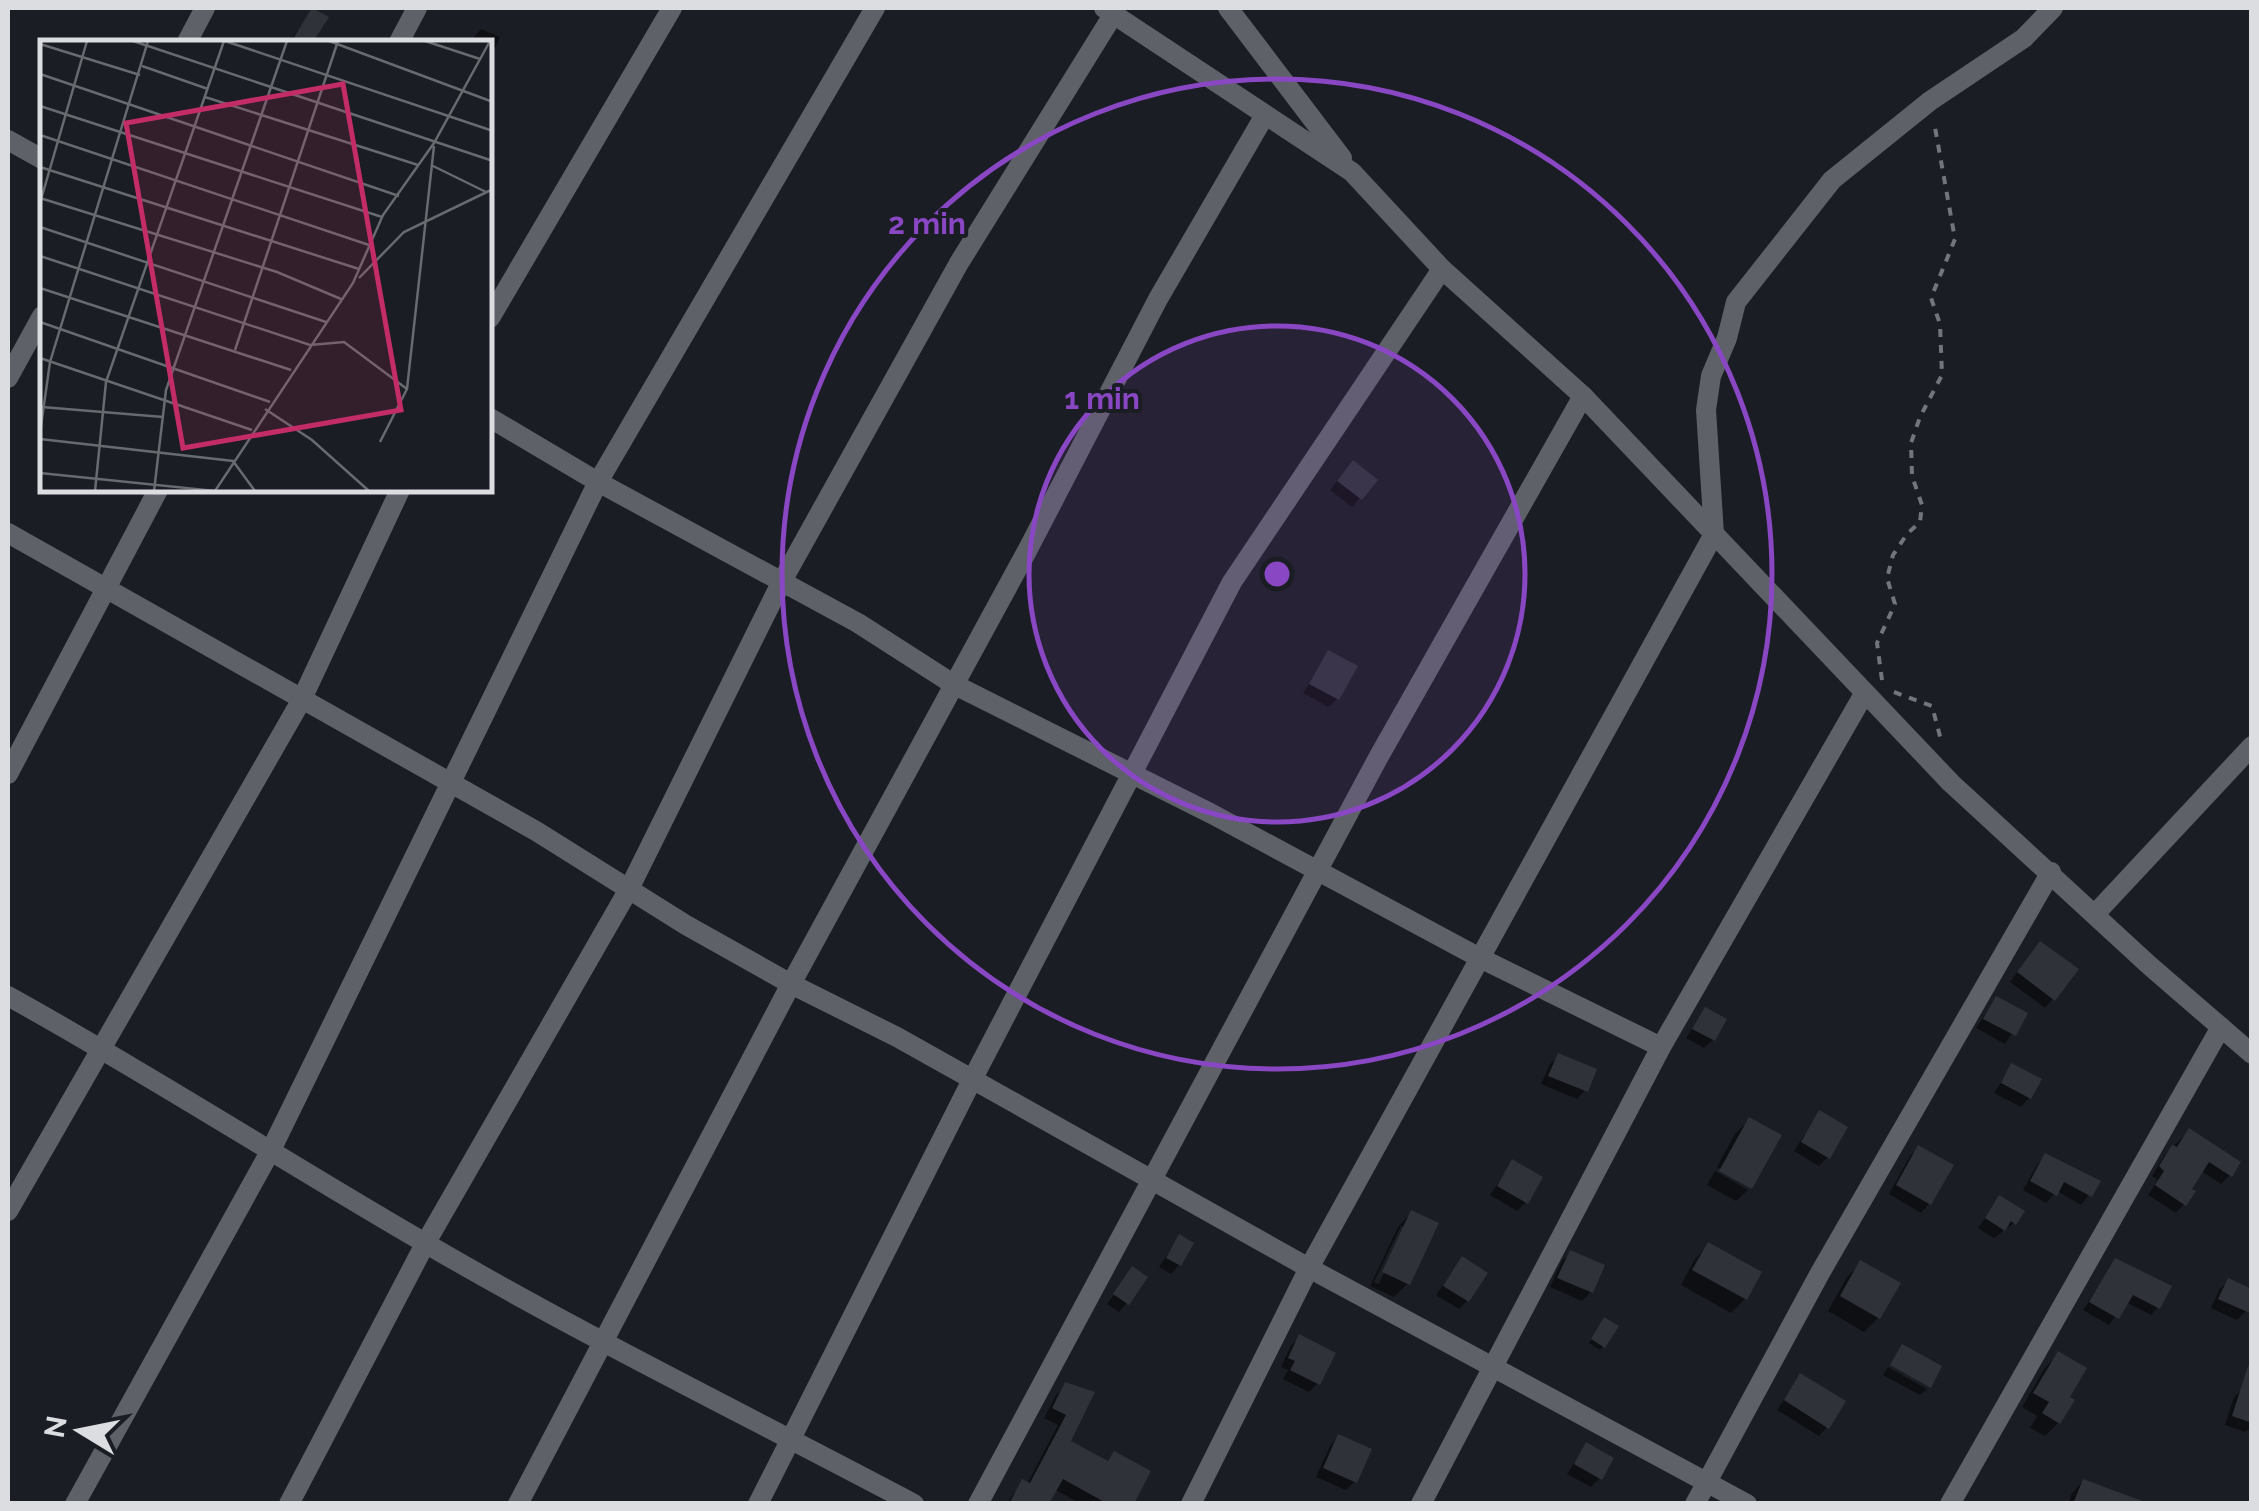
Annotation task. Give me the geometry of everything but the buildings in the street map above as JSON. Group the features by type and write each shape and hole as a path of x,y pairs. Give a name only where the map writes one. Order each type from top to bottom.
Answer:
{"street":[{"path":"189,40 205,8"},
{"path":"400,40 417,8"},
{"path":"492,315 672,8"},
{"path":"74,1504 270,1150 598,482 875,8"},
{"path":"1228,8 1352,172 1442,269 1583,396 1952,783 2252,1054"},
{"path":"1191,1504 1309,1268 1714,534 1706,410 1711,376 1736,302 1832,180 1930,102 2024,38 2053,8"},
{"path":"290,1504 426,1244 629,889 781,582 959,263 1108,11 1352,172"},
{"path":"518,1504 1158,299 1265,115"},
{"path":"8,140 40,158"},
{"path":"758,1504 972,1080 1232,582 1442,269"},
{"path":"8,378 40,320"},
{"path":"978,1504 1424,676 1583,396"},
{"path":"492,419 598,482 858,623 953,684 1133,774 1480,958 1660,1047"},
{"path":"8,774 157,492"},
{"path":"8,1212 301,701 399,492"},
{"path":"8,533 450,784 791,984 897,1037 1309,1268 1747,1504"},
{"path":"1422,1504 1660,1047 1864,694"},
{"path":"2095,914 2252,746"},
{"path":"1695,1504 1820,1273 2051,872"},
{"path":"8,996 102,1048 426,1244 604,1343 914,1504"},
{"path":"1950,1504 2221,1027"}],"path":[{"path":"1930,102 1954,239 1931,298 1940,324 1942,375 1920,416 1911,444 1912,476 1922,505 1920,522 1893,555 1888,578 1895,604 1877,643 1882,688 1932,706 1942,744"}]}
